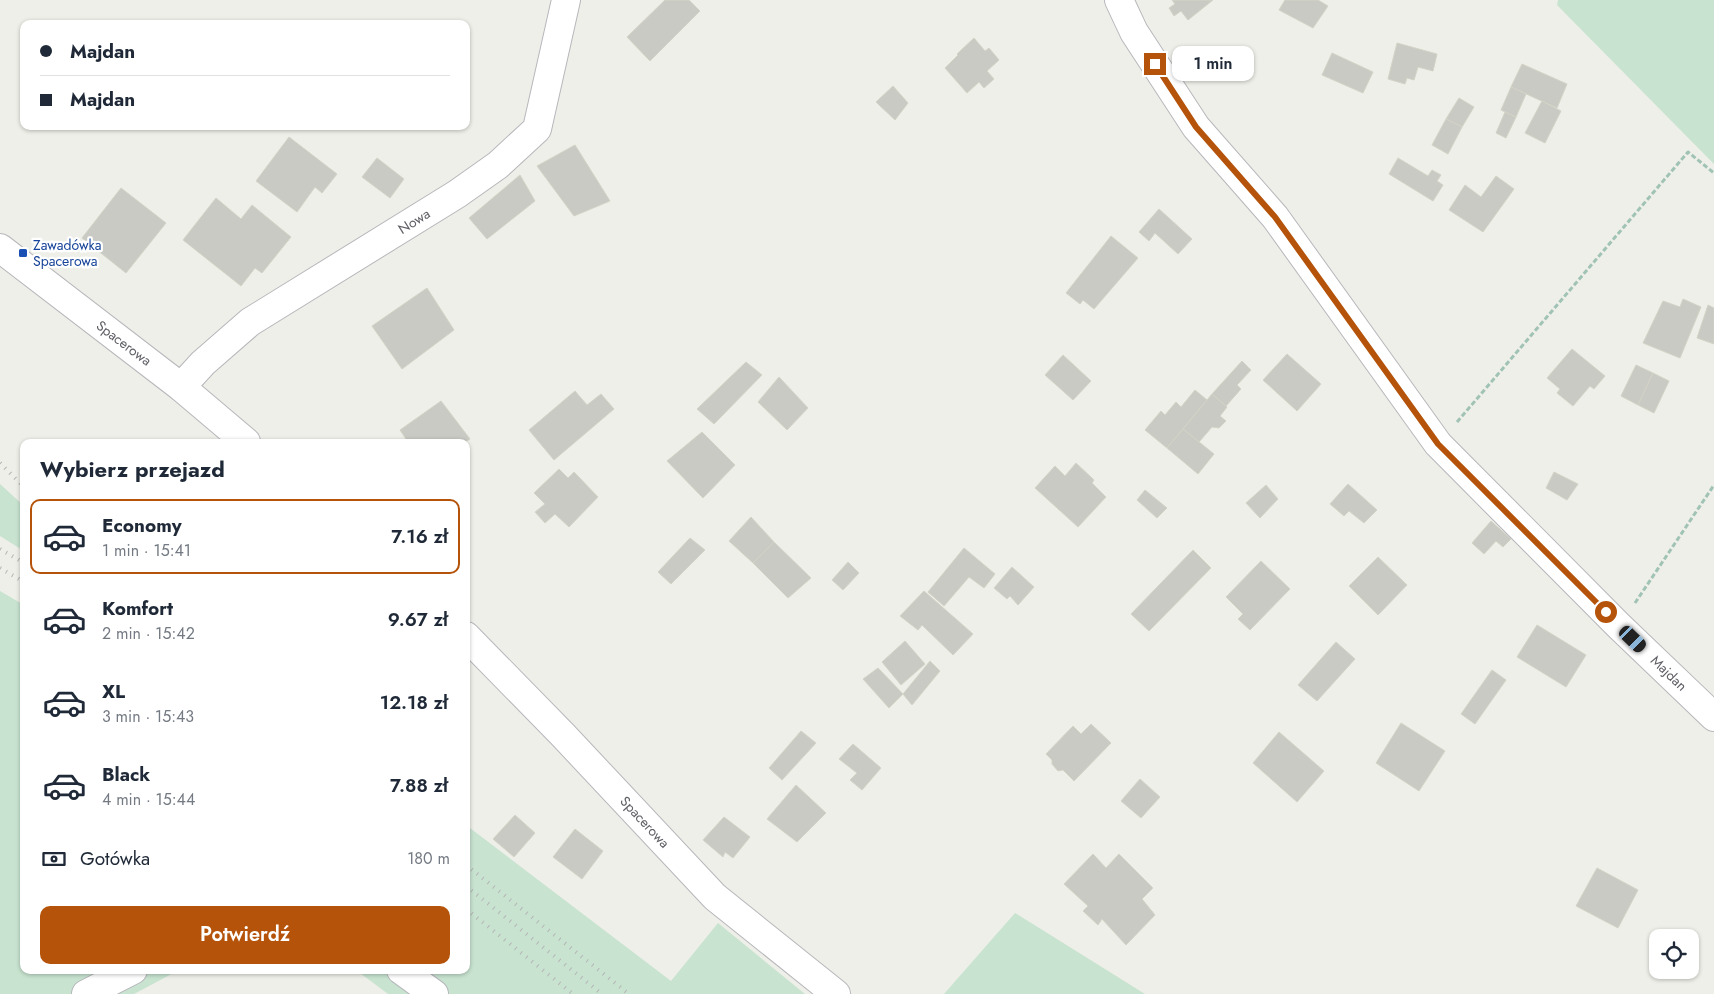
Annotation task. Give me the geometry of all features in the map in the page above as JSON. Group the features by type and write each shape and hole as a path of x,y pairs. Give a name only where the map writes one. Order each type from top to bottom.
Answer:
{"street":[{"name":"Nowa","path":"181,387 203,363 250,322 457,194 498,165 537,129 566,0"},
{"name":"Majdan","path":"1119,0 1134,32 1196,127 1275,217 1438,444 1714,717"},
{"name":"Spacerowa","path":"0,248 181,387 242,439"},
{"name":"Spacerowa","path":"470,640 715,897 836,994"},
{"path":"86,994 125,974"},
{"path":"406,974 434,994"}],"path":[{"path":"1438,444 1688,152 1714,173"},
{"path":"1620,626 1714,485"}],"green space":[{"path":"1558,0 1714,0 1714,164 1557,5"},
{"path":"0,484 20,502 20,548 0,536"},
{"path":"0,591 20,603 20,974 172,974 134,994 0,994"},
{"path":"470,828 671,981 718,923 805,994 388,994 361,974 470,974"},
{"path":"1015,913 1145,994 944,994"}],"building":[{"path":"665,0 689,0 700,11 650,61 627,37"},
{"path":"1172,0 1213,0 1188,20 1181,11 1174,16 1169,8 1175,4"},
{"path":"1285,0 1318,0 1328,6 1313,28 1279,10"},
{"path":"974,38 985,51 989,48 999,60 987,71 994,79 984,88 979,82 967,93 945,68"},
{"path":"1397,43 1437,54 1433,71 1418,67 1414,80 1407,78 1405,84 1388,79"},
{"path":"1332,53 1373,72 1363,93 1322,75"},
{"path":"1522,64 1567,84 1557,108 1511,87"},
{"path":"893,86 908,103 895,120 876,102"},
{"path":"1511,87 1526,94 1516,117 1501,110"},
{"path":"1459,98 1474,107 1462,127 1446,119"},
{"path":"1542,101 1561,111 1545,143 1525,133"},
{"path":"1505,112 1516,117 1506,138 1496,133"},
{"path":"1446,119 1462,127 1448,154 1432,145"},
{"path":"289,137 337,174 322,193 315,187 297,212 256,181"},
{"path":"575,145 610,201 574,216 537,166"},
{"path":"377,158 404,179 390,198 362,177"},
{"path":"1398,158 1428,176 1432,170 1441,175 1437,181 1443,185 1433,201 1389,174"},
{"path":"520,175 535,201 487,239 469,218"},
{"path":"1496,176 1514,189 1483,232 1449,210 1465,185 1481,197"},
{"path":"121,188 166,223 126,273 82,238"},
{"path":"216,198 241,219 252,205 291,237 262,273 255,268 241,286 183,240"},
{"path":"1159,209 1192,239 1178,254 1155,233 1149,241 1139,232"},
{"path":"1111,236 1138,258 1094,309 1083,300 1080,304 1066,293"},
{"path":"427,288 454,330 402,369 372,326"},
{"path":"1683,299 1701,307 1680,358 1643,343 1663,301 1680,307"},
{"path":"1708,305 1714,308 1714,344 1697,338"},
{"path":"1572,349 1605,376 1594,389 1590,386 1573,406 1557,393 1560,389 1547,378"},
{"path":"1287,354 1321,384 1297,411 1263,380"},
{"path":"1063,355 1091,381 1073,400 1045,375"},
{"path":"1242,361 1251,370 1237,385 1241,389 1226,406 1212,394"},
{"path":"746,362 762,375 714,424 697,409"},
{"path":"1636,365 1653,373 1638,405 1621,396"},
{"path":"1653,373 1669,381 1654,413 1638,405"},
{"path":"779,377 808,408 787,430 758,402"},
{"path":"1195,390 1207,400 1167,448 1145,430 1161,411 1165,415 1176,402 1181,407"},
{"path":"575,391 587,405 601,394 614,409 554,460 529,430"},
{"path":"1212,394 1227,407 1220,416 1226,421 1219,428 1212,427 1199,442 1183,429"},
{"path":"441,401 470,439 406,439 400,430"},
{"path":"1183,429 1214,454 1198,474 1167,448"},
{"path":"702,432 735,465 703,498 667,461"},
{"path":"1076,463 1094,480 1092,483 1106,497 1078,527 1035,488 1055,466 1065,476"},
{"path":"559,469 568,478 574,472 598,497 569,527 555,514 545,523 535,512 545,504 534,493"},
{"path":"1554,472 1578,484 1567,500 1546,488"},
{"path":"1348,484 1377,510 1364,523 1349,511 1344,516 1330,504"},
{"path":"1266,485 1278,499 1260,518 1246,503"},
{"path":"1145,490 1167,508 1157,518 1137,500"},
{"path":"751,517 774,542 753,563 729,541"},
{"path":"1491,521 1511,539 1503,547 1496,541 1484,554 1472,543"},
{"path":"690,538 705,550 671,584 658,572"},
{"path":"774,542 811,578 788,598 753,563"},
{"path":"964,548 995,574 984,588 969,577 944,606 928,592"},
{"path":"1193,550 1211,568 1149,631 1131,614"},
{"path":"1378,557 1407,585 1378,615 1349,586"},
{"path":"1261,561 1290,589 1250,630 1238,619 1243,614 1226,597"},
{"path":"848,562 859,573 843,590 832,580"},
{"path":"1012,567 1034,587 1018,605 1010,596 1007,599 994,588"},
{"path":"924,591 973,634 953,655 922,625 918,630 900,616"},
{"path":"1537,625 1586,655 1566,687 1517,657"},
{"path":"905,641 925,664 901,685 882,662"},
{"path":"1336,642 1355,659 1317,701 1298,685"},
{"path":"930,661 940,671 912,705 903,694"},
{"path":"878,668 903,694 889,708 863,679"},
{"path":"1492,670 1506,680 1475,724 1461,714"},
{"path":"1401,723 1445,751 1419,791 1376,763"},
{"path":"1091,724 1111,743 1074,781 1063,770 1058,771 1046,754 1073,726 1081,734"},
{"path":"801,731 816,743 782,780 769,768"},
{"path":"1279,732 1324,771 1297,802 1253,763"},
{"path":"853,744 881,768 862,790 850,780 857,773 839,759"},
{"path":"1140,779 1160,797 1141,818 1121,801"},
{"path":"796,785 826,813 797,842 767,819"},
{"path":"515,815 535,833 514,857 493,839"},
{"path":"724,817 750,837 733,858 725,852 723,857 703,840"},
{"path":"575,829 603,851 582,879 553,857"},
{"path":"1093,854 1106,868 1119,854 1153,888 1142,899 1155,915 1126,945 1102,919 1098,925 1083,911 1088,906 1064,884"},
{"path":"1597,868 1638,890 1618,928 1576,906"}],"railway":[{"path":"0,463 20,483"},
{"path":"0,549 20,561"},
{"path":"0,568 20,580"},
{"path":"470,868 629,994"},
{"path":"470,889 602,994"},
{"path":"470,912 573,994"}],"place":[{"name":"Zawadówka Spacerowa","path":"23,253"}],"route":[{"path":"1155,64 1196,127 1275,217 1438,444 1606,612"}]}
